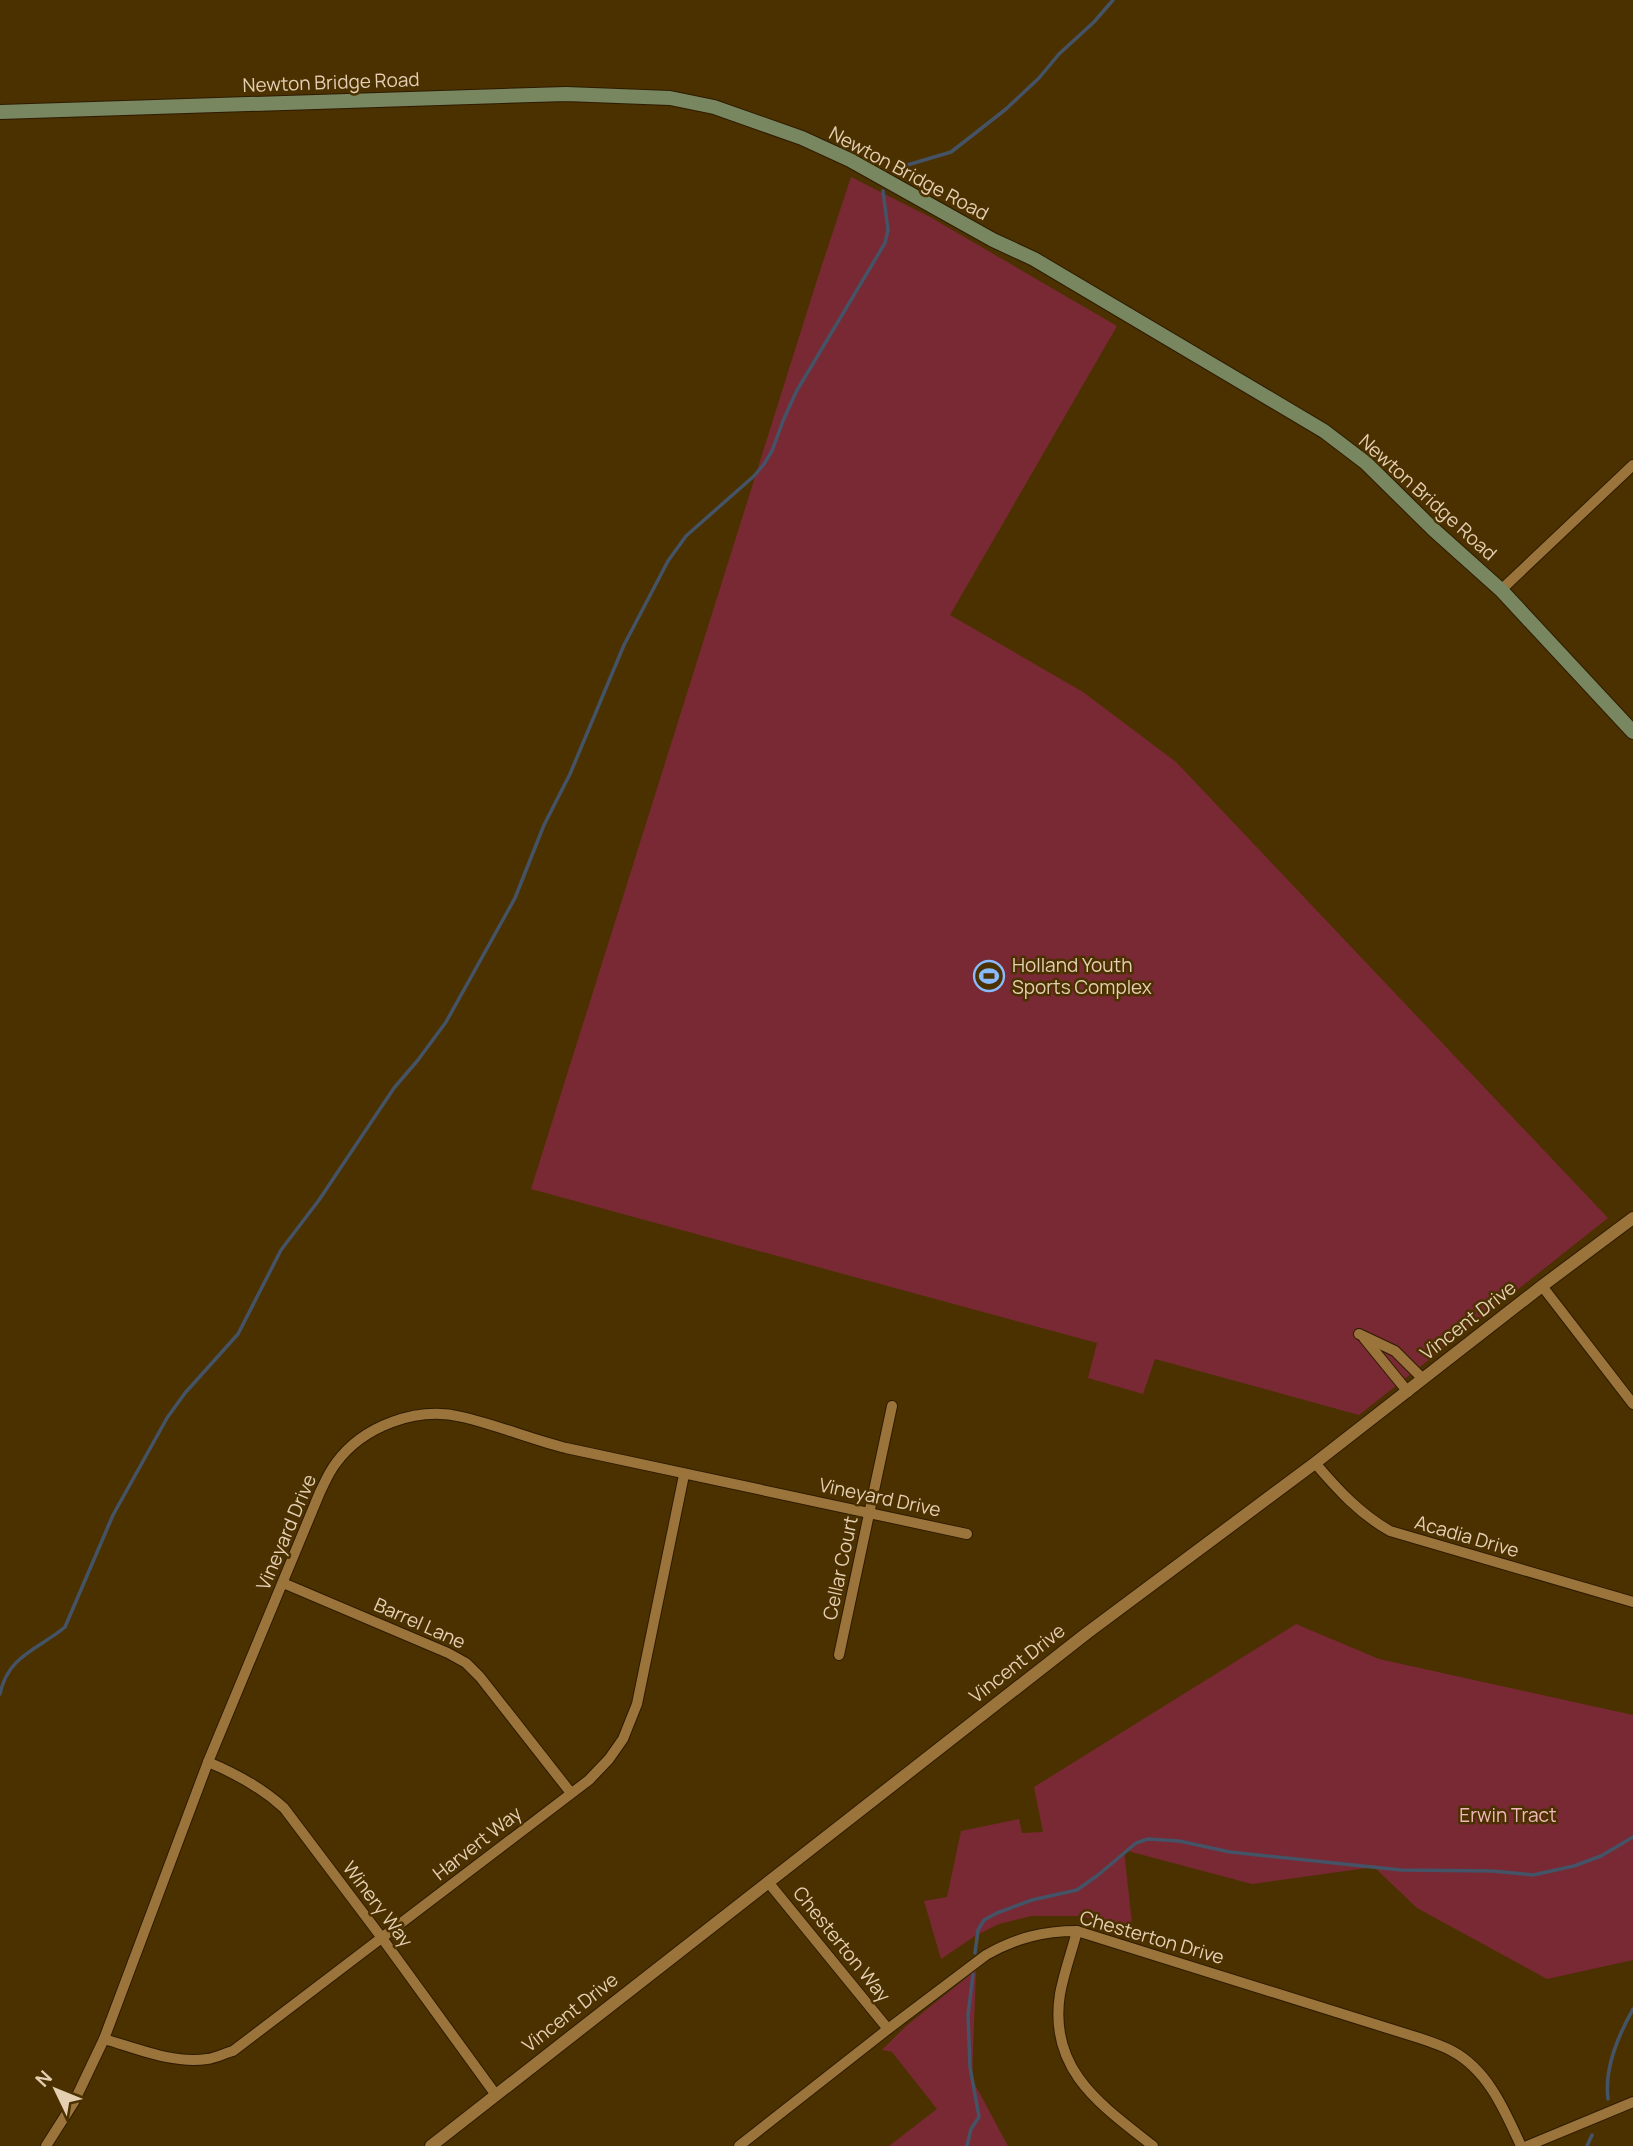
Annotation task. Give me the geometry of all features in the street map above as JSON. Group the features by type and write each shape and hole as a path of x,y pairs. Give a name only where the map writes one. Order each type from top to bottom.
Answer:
{"main road":[{"name":"Newton Bridge Road","path":"0,112 566,94 670,97 714,107 802,138 850,160 993,240 1034,259 1324,431 1366,463 1434,530 1501,590 1633,732"}],"street":[{"path":"1501,590 1633,465"},
{"name":"Vincent Drive","path":"431,2146 1087,1633 1315,1463 1633,1218"},
{"path":"1542,1286 1633,1404"},
{"path":"1408,1392 1359,1334 1395,1350 1423,1379"},
{"name":"Cellar Court","path":"839,1655 892,1406"},
{"name":"Vineyard Drive","path":"46,2146 74,2102 104,2039 208,1762 320,1492 335,1464 358,1440 400,1419 434,1414 461,1416 528,1438 684,1475 967,1534"},
{"name":"Acadia Drive","path":"1315,1463 1357,1508 1391,1531 1633,1602"},
{"name":"Harvert Way","path":"104,2039 156,2055 178,2058 207,2059 233,2051 590,1780 624,1738 637,1704 684,1475"},
{"name":"Barrel Lane","path":"283,1583 466,1663 571,1793"},
{"name":"Winery Way","path":"208,1762 235,1773 266,1791 284,1808 496,2095"},
{"name":"Chesterton Way","path":"768,1882 888,2029"},
{"path":"1077,1931 1063,1982 1059,2010 1059,2026 1067,2056 1080,2080 1099,2104 1153,2146"},
{"name":"Chesterton Drive","path":"739,2146 972,1965 1002,1946 1040,1933 1077,1931 1453,2051 1480,2073 1491,2088 1503,2106 1521,2146"},
{"path":"1527,2146 1633,2102"}],"green space":[{"name":"Holland Youth Sports Complex","path":"851,177 930,217 1117,326 950,615 1083,692 1176,762 1608,1218 1359,1415 1155,1359 1143,1394 1088,1378 1097,1343 531,1189"},
{"name":"Erwin Tract","path":"1296,1624 1379,1659 1633,1715 1633,1960 1547,1979 1417,1908 1374,1867 1252,1884 1124,1850 1133,1933 1082,1916 1031,1916 999,1924 975,1936 941,1959 924,1901 947,1897 961,1831 1019,1819 1022,1833 1043,1832 1034,1787"},
{"path":"976,1970 972,2079 1008,2146 889,2146 937,2109 892,2052 882,2050 906,2026"}],"waterway":[{"path":"894,169 951,152 1006,109 1113,0"},
{"path":"0,1694 4,1681 17,1661 65,1627 113,1515 167,1418 185,1393 238,1334 281,1250 319,1200 394,1088 446,1022 515,898 544,825 570,774 624,645 668,561 686,536 764,464 796,392 885,243 888,230 883,191"},
{"path":"975,1953 978,1930 984,1920 1032,1900 1077,1890 1136,1843 1148,1839 1179,1841 1230,1852 1401,1870 1493,1871 1533,1875 1574,1866 1601,1856 1633,1837"},
{"path":"967,2146 971,2129 979,2117 970,2067 968,2015 973,1974"},
{"path":"1608,2099 1608,2076 1613,2052 1633,2009"},
{"path":"1587,2146 1592,2135"}],"place":[{"name":"Holland Youth Sports Complex","path":"989,976"}]}
